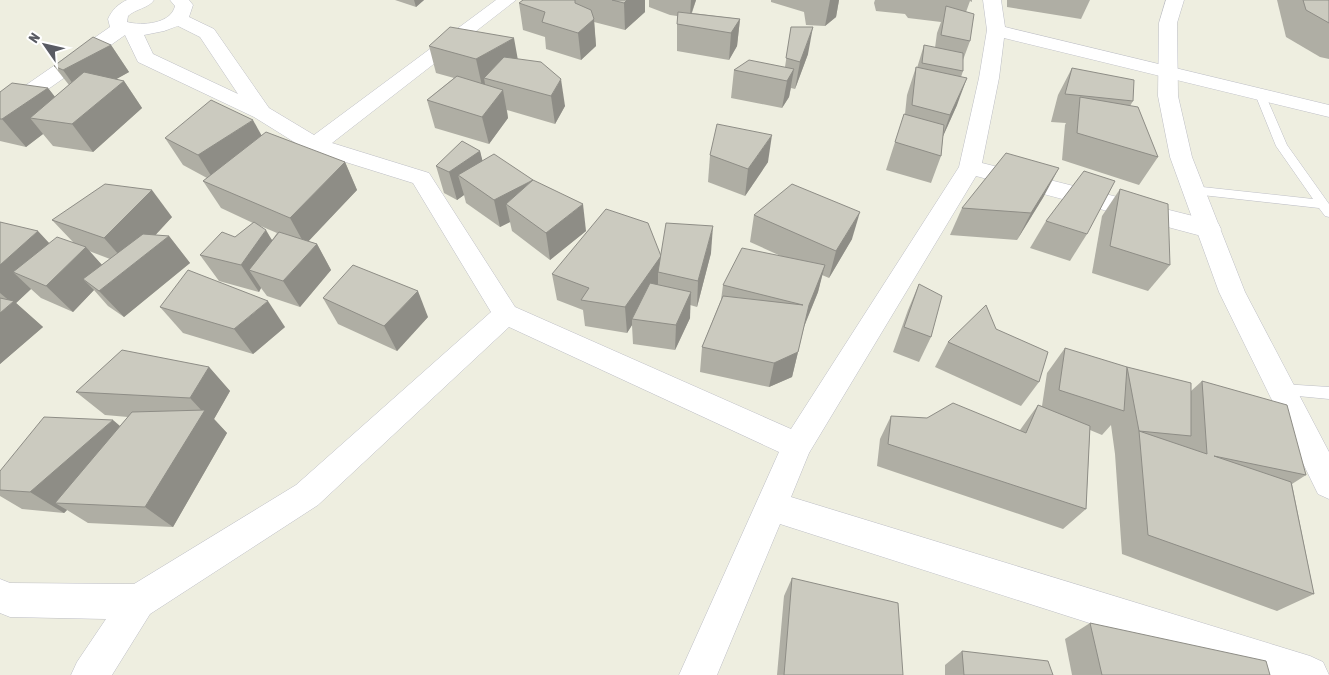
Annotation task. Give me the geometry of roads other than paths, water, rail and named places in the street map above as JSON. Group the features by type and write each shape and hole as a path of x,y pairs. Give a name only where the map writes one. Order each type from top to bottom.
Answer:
{"street":[{"path":"0,113 145,0"},
{"path":"316,145 507,0"},
{"path":"698,675 796,446 970,167 989,78 996,30 992,0"},
{"path":"1175,0 1168,23 1168,96 1179,148 1232,292 1329,484"},
{"path":"121,18 152,29 178,9 207,34 261,112"},
{"path":"121,18 145,58 261,112 316,145 421,178 506,314 796,446"},
{"path":"996,30 1329,111"},
{"path":"970,167 1208,229"},
{"path":"90,675 138,602 307,495 506,314"},
{"path":"771,506 1310,675"},
{"path":"0,596 10,600 138,602"}],"lane":[{"path":"1260,94 1282,146 1326,208"},
{"path":"1193,190 1326,208"},
{"path":"1282,390 1329,393"}]}
